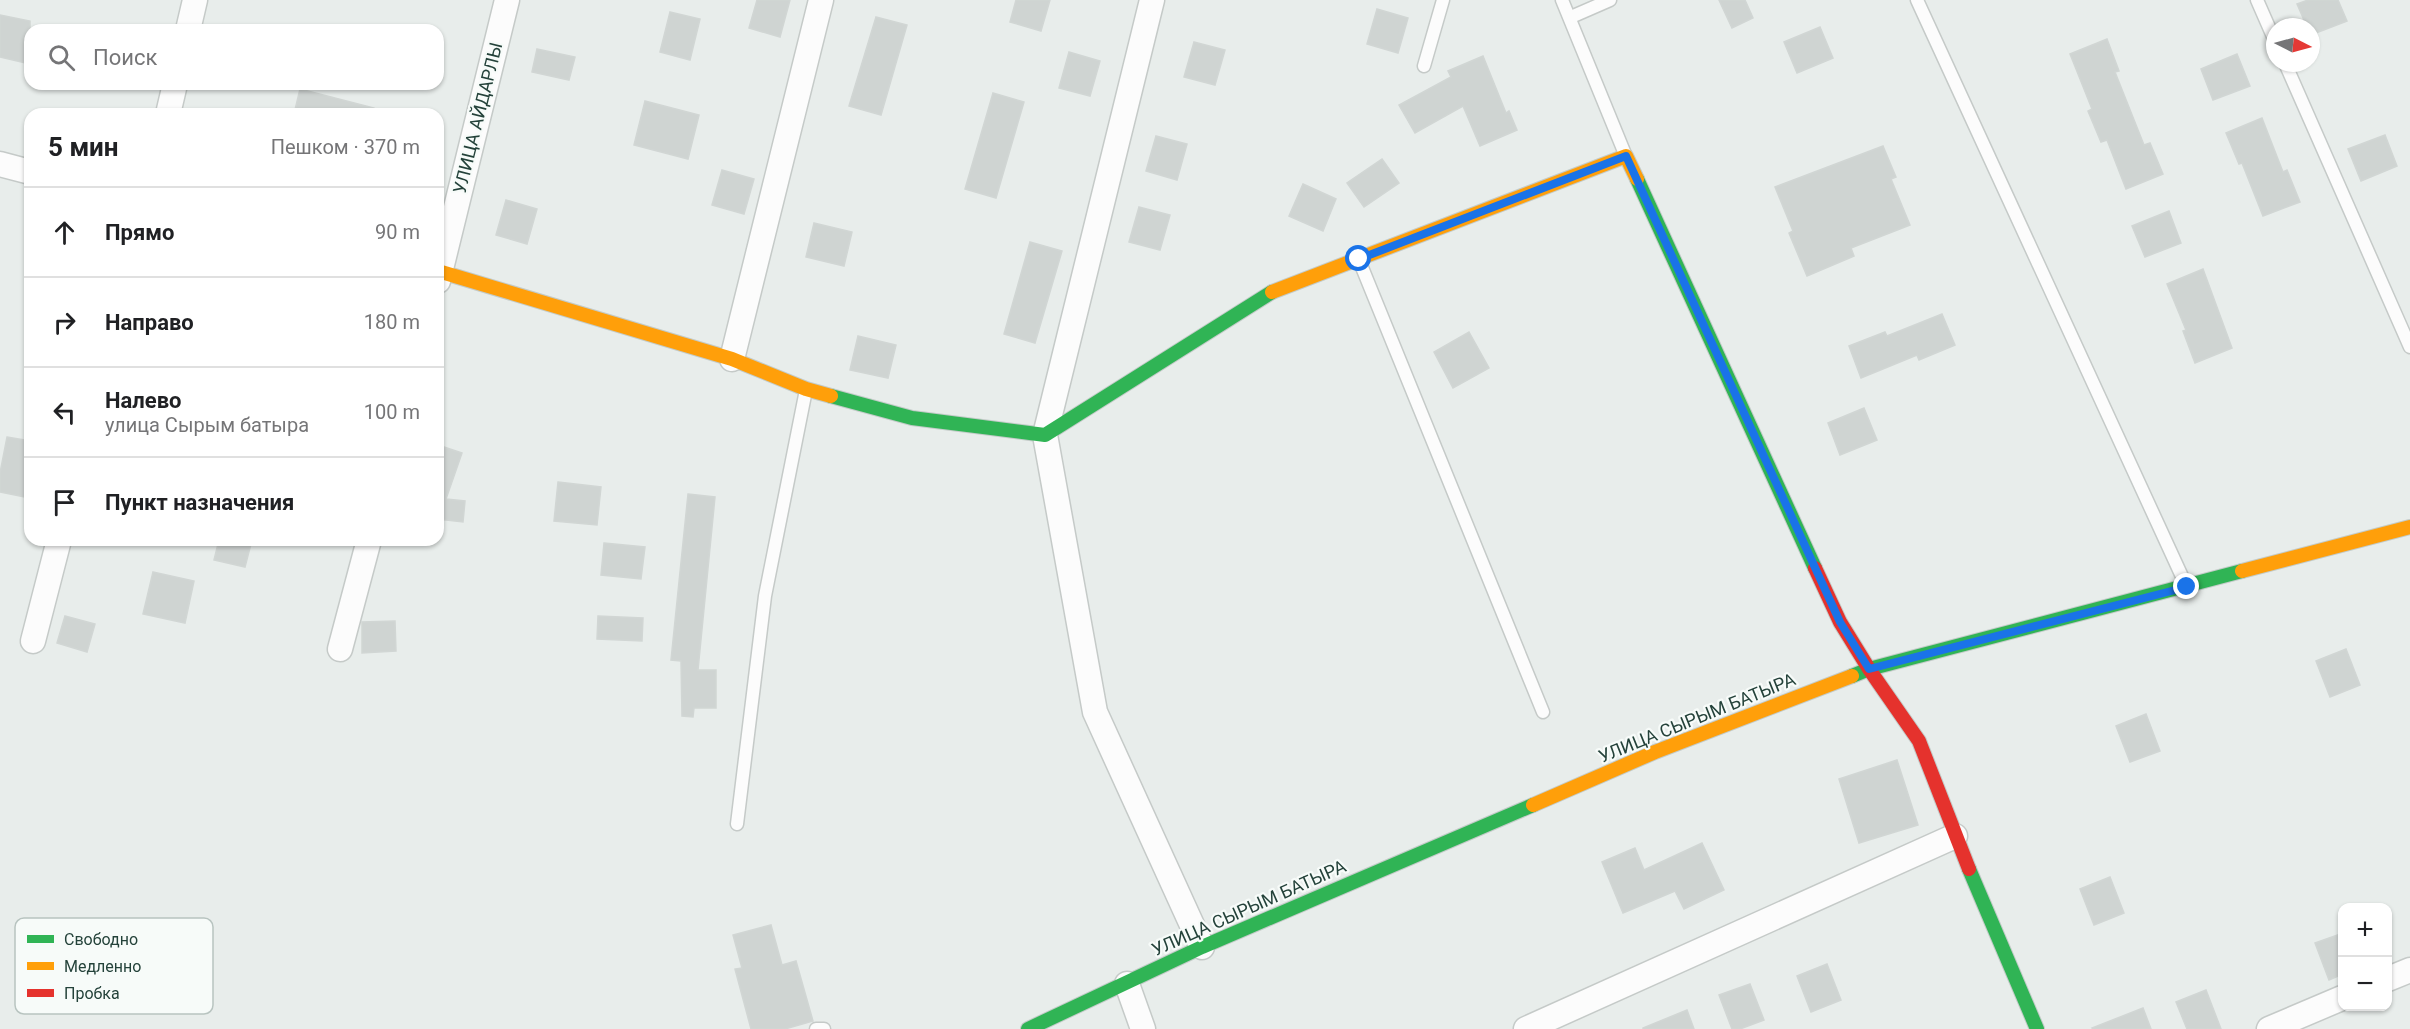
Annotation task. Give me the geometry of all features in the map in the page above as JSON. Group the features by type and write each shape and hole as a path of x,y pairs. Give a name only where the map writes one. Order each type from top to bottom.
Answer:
{"street":[{"path":"189,24 195,0"},
{"name":"УЛИЦА АЙДАРЛЫ","path":"444,255 507,0"},
{"path":"732,359 821,0"},
{"path":"1152,0 1045,435 1095,712 1202,947"},
{"path":"169,108 174,90"},
{"path":"444,276 732,359 806,389 912,418 1045,435 1274,291 1626,156 1840,622 1869,669 1919,741 1955,837 2037,1029"},
{"path":"0,164 24,170"},
{"name":"УЛИЦА СЫРЫМ БАТЫРА","path":"1028,1029 1202,947 1655,752 1869,669 2410,527"},
{"path":"33,641 57,546"},
{"path":"340,649 367,546"},
{"path":"1526,1029 1955,837"},
{"path":"2392,977 2410,970"},
{"path":"1127,984 1143,1029"},
{"path":"2269,1029 2338,1000"}],"lane":[{"path":"1424,66 1443,0"},
{"path":"1562,0 1571,17 1626,156"},
{"path":"1571,17 1610,0"},
{"path":"1917,0 2187,587"},
{"path":"2257,0 2266,20"},
{"path":"2289,72 2410,347"},
{"path":"1359,259 1543,712"},
{"path":"737,824 765,596 806,389"},
{"path":"816,1029 824,1029"}],"building":[{"path":"757,0 790,0 780,37 749,28"},
{"path":"1016,0 1050,0 1041,31 1010,22"},
{"path":"1719,0 1745,0 1753,18 1732,28"},
{"path":"2308,0 2338,0 2347,21 2320,32 2320,18 2303,18 2297,4"},
{"path":"1377,9 1408,18 1398,53 1367,44"},
{"path":"670,12 700,19 690,60 660,52"},
{"path":"0,15 30,21 30,24 24,24 24,63 0,57"},
{"path":"876,17 907,25 881,115 849,106"},
{"path":"1820,27 1833,58 1797,73 1784,42"},
{"path":"2107,39 2119,71 2115,72 2144,145 2150,143 2163,174 2126,189 2107,140 2101,142 2088,111 2092,109 2070,54"},
{"path":"1194,42 1225,50 1215,85 1184,77"},
{"path":"537,49 575,57 569,80 532,72"},
{"path":"1069,52 1100,61 1090,96 1059,88"},
{"path":"2237,54 2250,86 2213,100 2201,69"},
{"path":"1483,56 1506,113 1509,111 1517,130 1480,146 1463,106 1415,133 1399,105 1451,77 1448,71"},
{"path":"300,90 304,90 374,108 295,108"},
{"path":"993,93 1024,102 996,198 965,189"},
{"path":"645,101 699,115 688,159 634,145"},
{"path":"2262,118 2283,172 2287,170 2300,202 2263,216 2242,163 2239,164 2226,133"},
{"path":"2385,135 2397,166 2361,181 2348,149"},
{"path":"1156,136 1187,144 1177,180 1146,171"},
{"path":"1883,146 1896,177 1891,179 1910,225 1851,248 1854,256 1807,276 1789,233 1793,231 1775,187"},
{"path":"1382,159 1399,183 1364,207 1347,183"},
{"path":"722,170 754,179 744,214 712,205"},
{"path":"1303,184 1336,199 1323,231 1289,216"},
{"path":"506,200 537,209 527,244 496,235"},
{"path":"1139,207 1170,215 1160,250 1129,242"},
{"path":"2169,211 2181,243 2145,257 2132,226"},
{"path":"814,223 852,232 844,266 806,257"},
{"path":"1030,242 1062,251 1035,343 1004,334"},
{"path":"2203,269 2232,348 2195,363 2183,331 2186,330 2167,284"},
{"path":"1942,314 1955,345 1919,360 1917,355 1861,378 1849,346 1885,332 1887,336"},
{"path":"1469,332 1489,368 1453,388 1434,352"},
{"path":"858,336 896,345 888,378 850,370"},
{"path":"1864,408 1877,440 1840,455 1828,423"},
{"path":"7,437 24,440 24,497 0,492 0,473"},
{"path":"444,447 462,453 446,499 465,501 463,522 444,520"},
{"path":"558,482 601,487 597,525 554,521"},
{"path":"688,494 715,497 698,670 716,670 716,708 694,708 693,717 682,716 681,661 671,660"},
{"path":"604,543 645,547 641,579 601,575"},
{"path":"218,546 250,546 245,567 214,560"},
{"path":"153,572 194,581 185,623 143,614"},
{"path":"65,616 95,624 87,652 57,643"},
{"path":"598,616 643,618 642,641 597,639"},
{"path":"395,621 396,651 362,653 362,622"},
{"path":"2346,649 2360,685 2330,697 2316,661"},
{"path":"2146,714 2160,751 2130,762 2116,726"},
{"path":"1897,760 1918,825 1859,843 1839,779"},
{"path":"1702,843 1724,890 1684,909 1675,891 1623,913 1602,862 1635,848 1644,870"},
{"path":"2110,877 2124,913 2094,925 2080,889"},
{"path":"771,925 782,965 796,961 813,1021 785,1029 751,1029 735,969 742,968 733,935"},
{"path":"2338,935 2338,976 2329,980 2315,943"},
{"path":"1827,964 1841,1000 1811,1012 1797,976"},
{"path":"1750,984 1764,1020 1740,1029 1732,1029 1719,995"},
{"path":"2206,990 2221,1029 2187,1029 2176,1002"},
{"path":"2143,1008 2151,1029 2092,1028"},
{"path":"1687,1010 1694,1029 1643,1029 1643,1028"}],"traffic: fast":[{"path":"1637,179 1815,568"},
{"path":"831,396 912,418 1045,435 1272,292"},
{"path":"1852,676 1869,669 2242,571"},
{"path":"1028,1029 1202,947 1533,805"},
{"path":"1969,869 2037,1029"}],"traffic: slow":[{"path":"1272,292 1626,156 1637,179"},
{"path":"444,273 732,359 806,389 831,396"},
{"path":"2242,571 2410,527"},
{"path":"1533,805 1655,752 1852,676"}],"traffic: jam":[{"path":"1815,568 1840,622 1869,669 1919,741 1969,869"}],"route":[{"path":"1359,259 1626,156 1840,622 1869,669 2187,587"}]}
